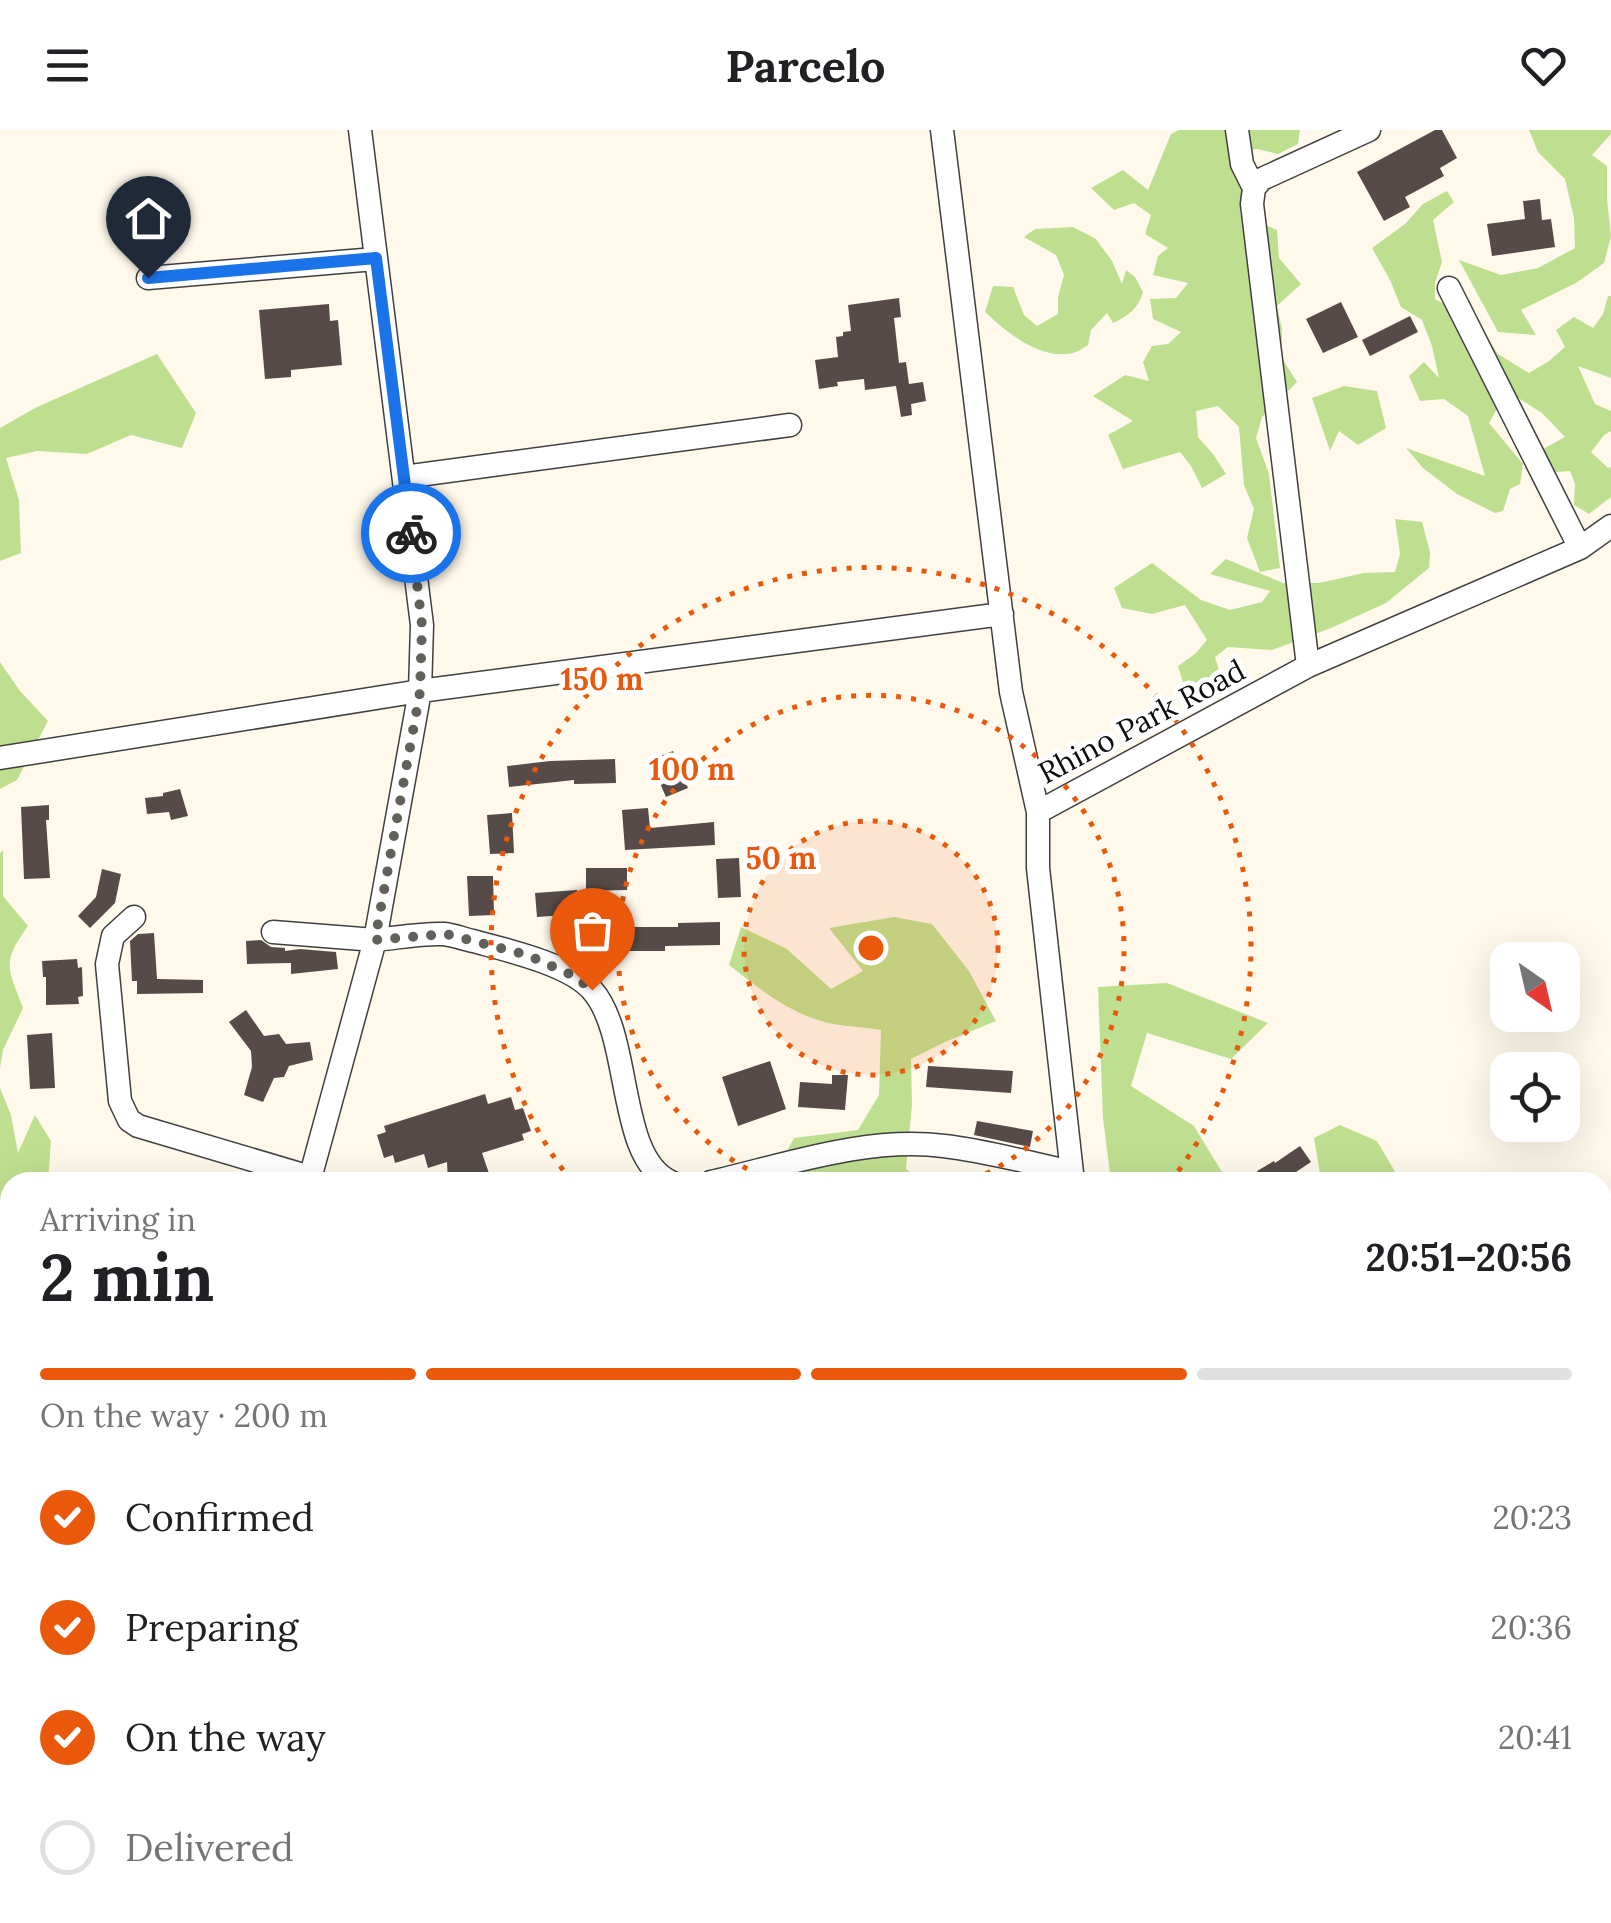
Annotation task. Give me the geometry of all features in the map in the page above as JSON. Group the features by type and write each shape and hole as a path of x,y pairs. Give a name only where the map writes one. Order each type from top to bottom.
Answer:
{"street":[{"path":"311,1172 375,940 420,692 422,625 360,130"},
{"path":"942,130 1011,692 1038,812"},
{"path":"1237,130 1242,164 1254,188 1252,204 1308,666"},
{"path":"1254,188 1262,179 1368,130"},
{"path":"148,278 376,258"},
{"path":"1449,288 1580,548"},
{"path":"404,477 790,425"},
{"name":"Rhino Park Road","path":"1072,1172 1038,868 1038,812 1308,666 1580,548 1611,526"},
{"path":"0,758 420,692 1002,614"},
{"path":"134,916 113,936 107,964 120,1100 129,1120 284,1172"},
{"path":"273,932 375,940 446,934 527,955 574,976 592,990 616,1038 641,1149 658,1172"},
{"path":"754,1172 884,1145 943,1146 1052,1172"}],"green space":[{"path":"1179,130 1300,130 1298,144 1278,154 1257,149 1230,153 1242,189 1240,214 1277,230 1279,258 1301,284 1277,306 1282,329 1281,357 1297,382 1262,417 1256,438 1269,474 1280,568 1260,572 1247,538 1254,509 1244,485 1239,427 1218,406 1196,411 1198,437 1226,474 1202,488 1180,452 1123,469 1108,435 1133,421 1093,396 1125,375 1149,381 1143,362 1152,346 1168,344 1181,332 1153,319 1150,299 1176,298 1188,283 1153,275 1158,256 1168,248 1145,234 1151,215 1134,203 1114,210 1091,188 1123,170 1148,190 1171,134"},
{"path":"1529,130 1611,130 1592,155 1607,166 1611,236 1604,263 1576,283 1521,310 1536,335 1498,332 1459,260 1501,275 1538,268 1575,248 1574,218 1565,179 1538,152"},
{"path":"1447,191 1454,202 1433,220 1442,262 1435,299 1478,323 1498,354 1529,373 1565,347 1556,330 1574,317 1593,328 1611,296 1611,378 1578,366 1595,404 1611,411 1611,431 1591,452 1611,467 1611,497 1589,514 1574,505 1575,484 1570,471 1555,472 1543,449 1565,437 1542,413 1515,396 1498,407 1489,423 1523,464 1520,484 1510,489 1503,511 1495,513 1457,494 1423,468 1406,448 1485,476 1468,416 1444,399 1420,401 1409,376 1424,362 1439,378 1432,346 1422,320 1401,307 1372,248 1405,224 1423,204"},
{"path":"1073,227 1096,239 1122,284 1126,270 1143,292 1136,307 1113,323 1107,313 1091,330 1088,345 1073,353 1049,353 1014,336 985,312 993,286 1013,287 1024,315 1037,326 1058,314 1064,275 1056,255 1024,237 1035,229"},
{"path":"157,354 196,413 182,448 131,435 87,454 37,451 6,458 19,500 21,553 0,561 0,428 37,407"},
{"path":"1344,386 1377,391 1386,428 1358,445 1339,431 1330,451 1312,398"},
{"path":"1395,519 1422,522 1430,552 1429,568 1386,603 1331,628 1272,650 1228,647 1215,657 1223,684 1187,696 1178,666 1207,640 1185,605 1152,614 1122,608 1114,588 1152,563 1201,600 1230,610 1262,602 1270,591 1210,574 1226,559 1283,583 1319,583 1364,573 1395,572 1400,554"},
{"path":"0,662 48,721 17,780 0,789"},
{"path":"3,850 3,896 28,926 14,949 10,966 23,1008 3,1050 0,1068 0,853"},
{"path":"894,917 932,924 969,971 996,1021 911,1059 912,1104 906,1169 910,1172 775,1172 794,1138 858,1130 879,1095 881,1030 818,1020 778,1001 729,965 741,927 787,949 831,989 863,971 829,928"},
{"path":"1167,983 1268,1023 1231,1059 1147,1033 1131,1086 1194,1126 1222,1172 1110,1172 1103,1118 1098,987"},
{"path":"0,1088 11,1115 18,1153 35,1115 51,1141 49,1172 0,1172"},
{"path":"1340,1125 1377,1141 1395,1172 1320,1172 1314,1138"}],"building":[{"path":"1435,130 1442,130 1457,158 1440,168 1444,176 1405,197 1410,207 1384,221 1357,172"},
{"path":"1540,199 1542,220 1551,219 1555,247 1492,256 1487,224 1525,219 1523,201"},
{"path":"899,298 901,317 894,318 899,363 906,362 909,384 923,382 926,401 911,404 912,415 901,417 896,386 865,390 864,379 819,389 815,360 838,357 836,337 851,331 848,305"},
{"path":"1341,302 1358,337 1323,353 1306,319"},
{"path":"329,304 330,321 338,320 342,365 291,370 291,377 265,379 259,310"},
{"path":"1410,316 1418,332 1370,356 1362,340"},
{"path":"673,751 688,788 666,797 650,760"},
{"path":"615,759 616,783 574,784 574,780 509,787 507,766"},
{"path":"180,789 188,816 171,820 169,812 147,814 145,798"},
{"path":"49,805 46,820 50,878 24,879 21,807"},
{"path":"648,808 650,828 714,822 715,845 625,850 622,810"},
{"path":"512,813 514,853 490,854 487,815"},
{"path":"739,858 741,897 718,898 716,859"},
{"path":"586,868 627,868 627,890 586,891"},
{"path":"102,869 121,874 115,903 90,928 78,916 96,897"},
{"path":"467,876 493,876 494,915 469,916"},
{"path":"577,890 578,914 537,917 535,893"},
{"path":"581,916 606,916 606,927 678,927 678,923 720,922 720,945 665,946 665,951 606,951 606,959 581,959"},
{"path":"154,933 157,979 203,980 203,993 137,994 137,981 132,981 130,941 138,934"},
{"path":"261,940 285,951 336,952 338,969 291,974 291,963 247,964 246,941"},
{"path":"77,959 78,968 82,967 83,996 78,997 79,1004 46,1005 42,961"},
{"path":"246,1010 264,1036 279,1034 286,1044 310,1042 313,1060 289,1066 284,1077 274,1078 263,1102 244,1095 252,1067 251,1051 229,1022"},
{"path":"52,1033 55,1088 30,1089 27,1035"},
{"path":"770,1061 786,1109 738,1126 722,1077"},
{"path":"928,1066 1013,1071 1011,1093 926,1087"},
{"path":"832,1075 848,1075 845,1110 798,1107 800,1082 832,1084"},
{"path":"485,1094 488,1104 511,1097 515,1110 523,1108 531,1131 522,1134 524,1140 482,1153 489,1172 448,1172 447,1162 428,1168 424,1154 395,1163 393,1155 384,1158 377,1135 386,1132 384,1126"},
{"path":"977,1121 1033,1131 1030,1147 974,1135"},
{"path":"1300,1146 1311,1162 1296,1172 1257,1171"}],"way so far":[{"path":"411,533 422,625 420,692 375,940 446,934 527,955 574,976 592,990"}],"route":[{"path":"148,278 376,258 411,533"}]}
